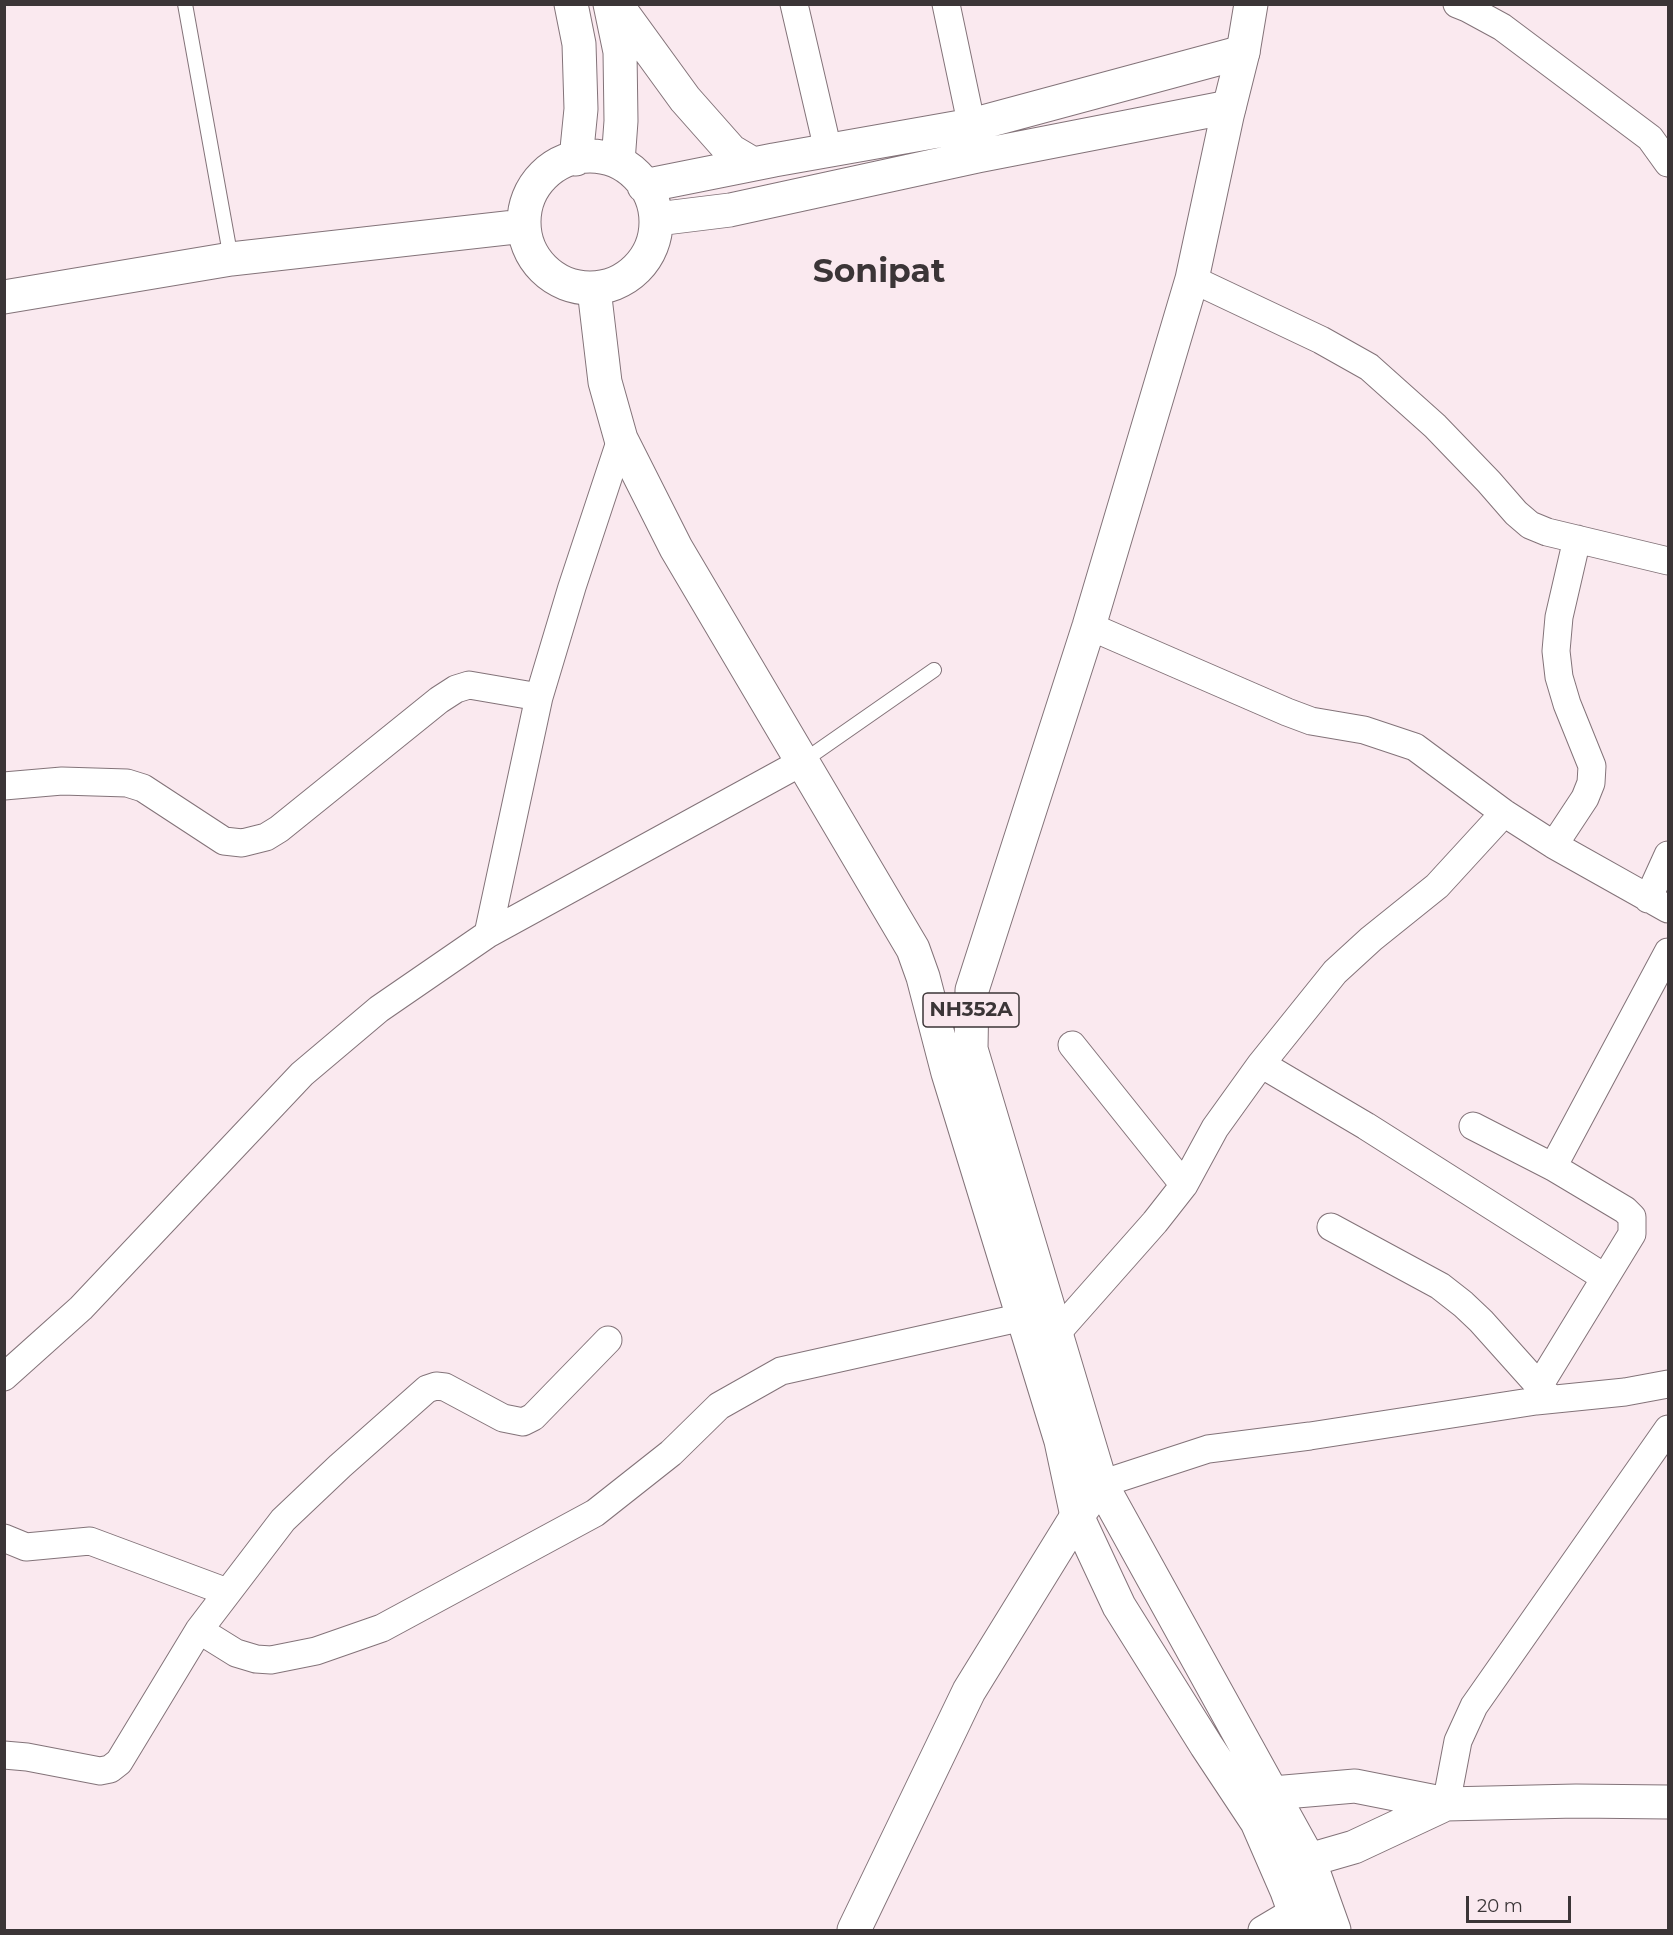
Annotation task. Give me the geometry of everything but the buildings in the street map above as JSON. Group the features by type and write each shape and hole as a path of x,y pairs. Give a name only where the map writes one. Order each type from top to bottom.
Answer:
{"main road":[{"path":"571,4 579,44 581,109 576,159"},
{"path":"610,4 620,52 621,121 618,162"},
{"path":"616,4 685,99 731,151 753,164"},
{"name":"NH352A","path":"1251,4 1243,52 1192,279 1089,626 972,990 971,1049 1101,1484 1274,1816 1309,1860 1334,1930"},
{"path":"657,219 730,210 975,140 1243,52"},
{"path":"644,186 828,150 975,140 1229,107"},
{"path":"586,156 618,162 635,172 652,197 657,219 652,246 640,267 613,285 594,289 561,282 546,272 529,248 524,226 527,202 541,178 561,162 576,159 586,156"},
{"path":"4,297 231,259 524,226"},
{"path":"594,289 605,382 621,439 675,548 913,949 923,977 948,1073 1061,1441 1077,1516 1119,1606 1257,1822 1355,1786 1446,1804 1576,1801 1668,1802"},
{"path":"854,1930 969,1691 1077,1516 1101,1484"},
{"path":"1309,1860 1354,1847 1446,1804"},
{"path":"1274,1816 1297,1921"}],"street":[{"path":"794,4 828,150"},
{"path":"946,4 975,140"},
{"path":"1457,4 1502,27 1659,131 1668,163"},
{"path":"1192,279 1322,340 1369,367 1435,426 1530,525 1547,532 1668,561"},
{"path":"488,934 539,697 572,587 621,439"},
{"path":"1554,844 1585,798 1591,783 1592,766 1559,677 1556,651 1559,617 1576,539"},
{"path":"1089,626 1311,721 1364,730 1415,747 1504,813 1658,904 1668,855"},
{"path":"4,786 62,781 127,783 143,788 224,841 242,843 266,837 279,829 439,699 456,689 469,685 539,697"},
{"path":"4,1377 81,1308 303,1074 379,1009 488,934 802,762"},
{"path":"1055,1335 1155,1222 1184,1185 1215,1128 1261,1064 1335,972 1371,939 1437,886 1504,813"},
{"path":"1553,1167 1668,952"},
{"path":"1072,1045 1184,1185"},
{"path":"1261,1064 1366,1126 1604,1277"},
{"path":"1473,1126 1553,1167 1625,1210 1632,1217 1632,1234 1604,1277 1545,1392"},
{"path":"1331,1227 1440,1286 1481,1321 1545,1392"},
{"path":"199,1630 236,1653 256,1659 272,1660 316,1651 382,1628 595,1513 672,1453 719,1406 781,1371 1023,1317"},
{"path":"4,1755 27,1756 100,1771 110,1769 119,1762 199,1630 283,1520 427,1389 436,1386 445,1388 503,1418 522,1422 533,1417 608,1340"},
{"path":"1101,1484 1208,1449 1545,1392 1625,1392 1668,1384"},
{"path":"1446,1804 1458,1741 1474,1706 1668,1429"},
{"path":"4,1538 26,1547 90,1541 227,1592"},
{"path":"1262,1930 1297,1921"}],"lane":[{"path":"185,4 231,259"},
{"path":"802,762 934,670"}],"district":[{"name":"Sonipat","path":"879,272"}]}
